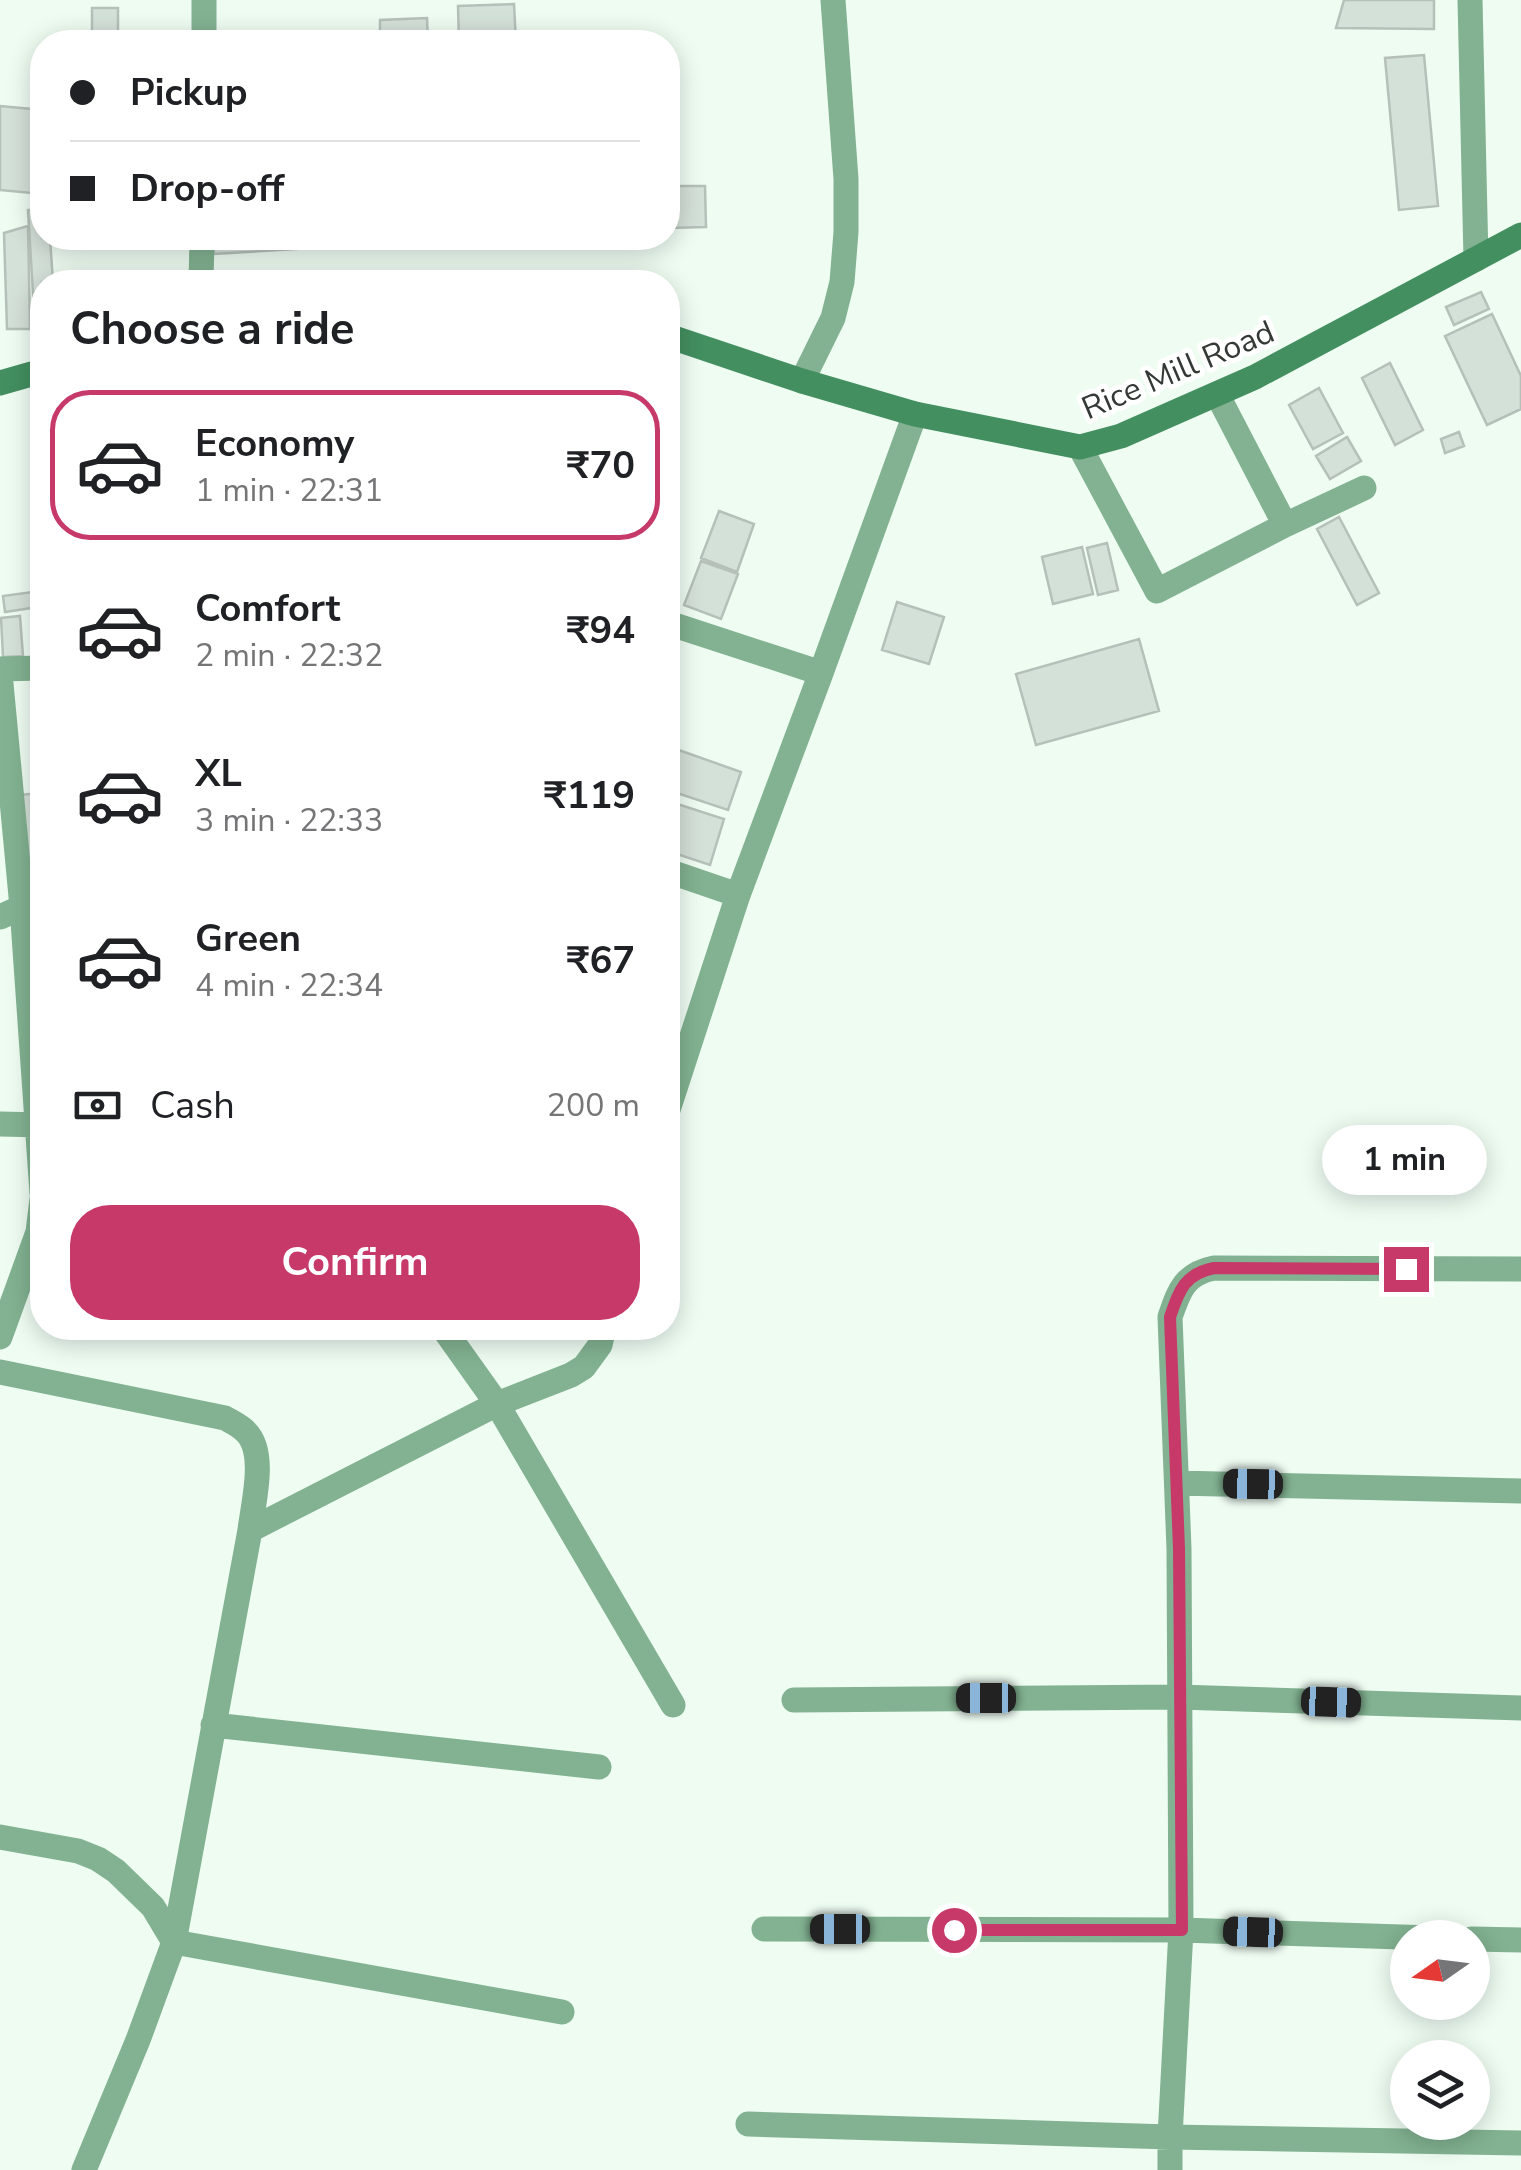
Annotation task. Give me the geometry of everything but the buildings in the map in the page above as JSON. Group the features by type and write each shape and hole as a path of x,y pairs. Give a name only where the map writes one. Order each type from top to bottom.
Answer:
{"main road":[{"name":"Rice Mill Road","path":"680,340 914,414 1080,447 1121,436 1256,377 1521,236"},
{"path":"0,382 30,374"}],"street":[{"path":"204,0 204,30"},
{"path":"802,381 833,318 842,282 846,178 834,0"},
{"path":"1470,0 1476,258"},
{"path":"1217,394 1285,525"},
{"path":"680,1073 738,895 914,414"},
{"path":"1080,447 1157,592 1364,488"},
{"path":"680,627 822,673"},
{"path":"30,669 0,671 30,1005"},
{"path":"680,874 738,895"},
{"path":"0,1124 30,1126"},
{"path":"0,1336 30,1254"},
{"path":"1170,2170 1182,1930 1170,1317 1178,1294 1198,1271 1214,1268 1521,1269"},
{"path":"452,1340 497,1404 673,1704"},
{"path":"250,1530 497,1404 572,1375 584,1367 601,1340"},
{"path":"0,1372 225,1418 246,1430 256,1445 258,1462 250,1530 174,1942 84,2170"},
{"path":"1176,1482 1521,1491"},
{"path":"794,1700 1179,1697 1521,1708"},
{"path":"213,1724 599,1767"},
{"path":"0,1837 98,1858 153,1906 174,1942 562,2012"},
{"path":"764,1929 1182,1930 1390,1937"},
{"path":"1490,1939 1521,1940"},
{"path":"748,2124 1521,2143"}],"route":[{"path":"954,1930 1182,1930 1179,1549 1170,1317 1178,1294 1198,1271 1406,1269"}]}
